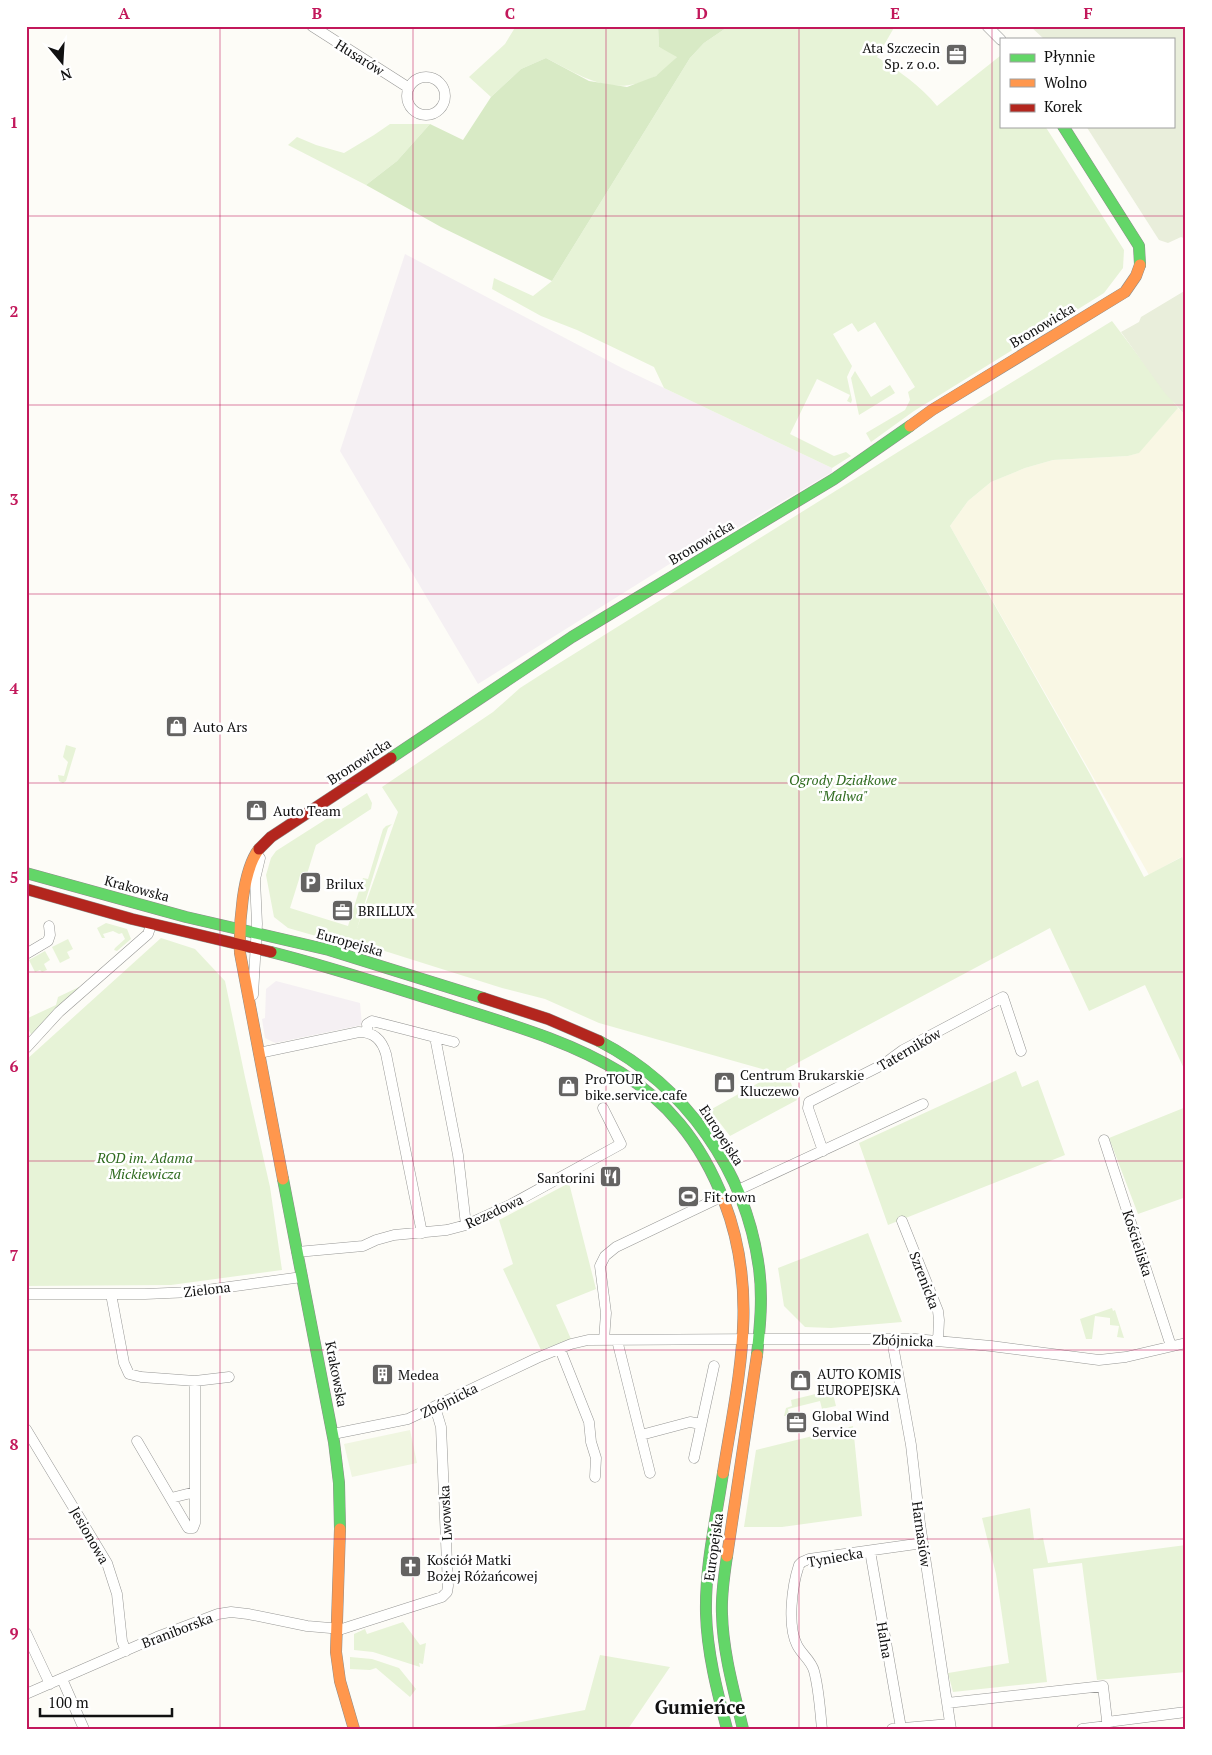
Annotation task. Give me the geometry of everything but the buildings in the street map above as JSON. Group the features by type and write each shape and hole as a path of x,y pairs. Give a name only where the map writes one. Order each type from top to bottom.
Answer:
{"main road":[{"name":"Bronowicka","path":"241,930 246,877 251,861 265,842 284,828 567,640 841,475 932,410 1119,296 1133,282 1140,265 1137,243 1064,128"},
{"name":"Krakowska","path":"26,873 121,900 257,933"},
{"path":"26,889 151,925 255,950"},
{"name":"Krakowska","path":"241,930 240,946 243,976 338,1467 341,1514 336,1652 338,1676 354,1729"},
{"name":"Europejska","path":"257,933 328,950 557,1022 598,1040 643,1068 662,1083 684,1105 712,1141 738,1190 751,1228 758,1265 760,1295 759,1339 722,1597 724,1652 743,1729"},
{"name":"Europejska","path":"255,950 358,976 522,1028 570,1046 600,1060 634,1081 673,1116 700,1151 723,1196 736,1232 744,1290 740,1368 708,1572 705,1603 710,1659 727,1729"}],"street":[{"name":"Husarów","path":"312,26 409,88"},
{"path":"986,26 1000,39"},
{"name":"Bronowicka","path":"257,933 255,885 258,864 265,846 284,828"},
{"path":"26,1048 59,1012 148,934 151,925"},
{"path":"26,954 46,944 50,935 49,926"},
{"name":"Krakowska","path":"254,1027 253,985 257,933"},
{"name":"Taterników","path":"823,1151 808,1108 808,1104 813,1098 884,1064 903,1050 1003,997 1021,1051"},
{"path":"368,1033 367,1024 372,1021 454,1042"},
{"path":"259,1053 359,1032 368,1033 380,1039 384,1047 422,1232"},
{"path":"435,1037 458,1155 466,1224"},
{"path":"738,1190 924,1104"},
{"name":"Rezedowa","path":"297,1252 362,1246 383,1238 447,1230 510,1205 621,1144 603,1108"},
{"name":"Kościeliska","path":"1104,1140 1171,1346"},
{"path":"604,1340 606,1313 600,1271 602,1260 605,1256 616,1247 723,1196"},
{"name":"Szrenicka","path":"902,1221 938,1311 938,1341"},
{"name":"Zielona","path":"26,1294 192,1292 302,1277"},
{"path":"111,1294 124,1363 129,1374 141,1377 195,1381 229,1377"},
{"name":"Zbójnicka","path":"333,1434 402,1420 435,1407 509,1370 562,1354 579,1342 604,1340 894,1339 938,1341 1099,1360 1126,1357 1186,1343"},
{"name":"Harnasiów","path":"894,1339 894,1351 911,1446 950,1726"},
{"path":"617,1340 650,1473"},
{"path":"562,1354 589,1422 590,1442 596,1458 595,1477"},
{"path":"694,1458 714,1366"},
{"path":"137,1441 188,1528 191,1529 195,1523 195,1381"},
{"name":"Lwowska","path":"337,1629 349,1628 439,1598 447,1592 448,1556 441,1427 435,1407"},
{"path":"641,1435 690,1422 701,1424"},
{"name":"Jesionowa","path":"26,1429 107,1563 117,1594 122,1641 126,1651"},
{"path":"170,1498 195,1492"},
{"name":"Tyniecka","path":"822,1729 814,1670 809,1660 798,1647 791,1624 798,1570 802,1562 809,1559 923,1543"},
{"name":"Halna","path":"870,1551 901,1728"},
{"name":"Braniborska","path":"26,1694 187,1625 218,1614 231,1612 307,1626 337,1629"},
{"path":"26,1633 50,1684"},
{"path":"62,1679 84,1729"},
{"path":"947,1703 1103,1686 1107,1725"},
{"path":"1082,1729 1186,1712"},
{"path":"892,1729 950,1726"}],"shaded area":[{"path":"405,254 622,368 832,468 832,472 700,550 693,552 692,550 478,684 340,451"},
{"path":"1178,408 1186,416 1186,869 1181,857 1149,875 950,526 968,501 991,482 1025,468 1053,460 1128,456 1138,453"},
{"path":"276,981 360,1003 362,1025 275,1043 265,1038 262,1019 265,1018 266,989"}],"green space":[{"path":"516,26 658,26 659,47 678,56 667,68 657,75 639,83 625,86 612,85 586,78 546,58 521,69 491,97 469,77 505,44"},
{"path":"658,26 729,26 704,43 690,58 552,281 441,227 366,185 397,161 430,124 463,140 491,97 521,69 546,58 589,81 627,87 656,76 677,57 659,47"},
{"path":"729,26 895,26 877,57 917,85 937,106 1000,56 1000,128 1046,128 1124,250 1123,268 1104,293 914,411 871,442 866,433 905,410 910,400 908,392 915,387 875,322 858,332 852,323 833,334 852,366 847,377 852,400 851,403 847,401 850,395 817,379 790,434 834,456 846,452 851,456 832,468 664,388 654,367 577,330 541,316 492,289 494,278 533,296 552,281 690,58 704,43"},
{"path":"1030,26 1186,26 1186,239 1181,237 1168,243 1159,240 1087,128 1174,128 1174,38 1043,38"},
{"path":"390,124 430,124 397,161 366,185 288,145 297,137 344,153"},
{"path":"1186,290 1186,416 1164,392 1121,332 1139,322 1141,317"},
{"name":"Ogrody Działkowe \"Malwa\"","path":"1112,321 1178,408 1139,453 1128,456 1053,460 1025,468 991,482 968,501 950,526 1090,774 1144,877 1182,857 1186,869 1186,1073 1145,985 1089,1011 1050,928 786,1069 797,1100 730,1136 710,1110 776,1073 599,1023 545,999 502,988 353,941 351,946 288,928 274,917 266,875 271,858 276,851 367,793 372,803 371,809 316,845 307,874 301,873 290,908 348,926 363,878 368,879 383,829 392,824 388,828 357,928 398,812 382,787 493,712 520,688 545,672"},
{"path":"855,371 871,397 890,385 895,393 859,415 851,378"},
{"path":"66,745 76,748 66,781 63,783 59,781 58,775 64,776 68,762 63,757"},
{"path":"106,923 127,929 131,939 117,951 114,950 115,948 125,939 122,933 119,934 113,931 103,934 105,938 102,938 97,928"},
{"name":"ROD im. Adama Mickiewicza","path":"161,938 195,949 225,981 270,1187 282,1270 171,1285 26,1286 26,1060"},
{"path":"68,939 73,949 67,952 70,958 60,963 52,947"},
{"path":"45,951 50,960 44,964 47,970 35,972 29,960"},
{"path":"79,987 32,1036 26,1025 26,1014 30,1011 28,1018 56,1005 58,997"},
{"path":"1016,1071 1022,1087 1038,1080 1065,1155 888,1225 859,1143"},
{"path":"1186,1107 1186,1197 1138,1214 1109,1138"},
{"path":"569,1183 596,1289 556,1305 571,1339 541,1350 503,1269 513,1264 499,1220"},
{"path":"868,1233 902,1322 831,1328 805,1327 784,1306 778,1268"},
{"path":"1112,1308 1113,1311 1115,1310 1124,1338 1117,1337 1119,1326 1110,1325 1110,1318 1095,1316 1092,1339 1086,1339 1080,1319"},
{"path":"832,1390 836,1406 822,1409 820,1401 788,1409 789,1415 784,1416 786,1408 792,1406 791,1400"},
{"path":"853,1426 862,1516 782,1527 744,1527 756,1450"},
{"path":"410,1430 417,1463 352,1477 344,1444"},
{"path":"1030,1508 1034,1540 1043,1538 1048,1563 1186,1545 1186,1672 1097,1680 1082,1563 1033,1569 1047,1682 953,1692 948,1673 1009,1663 996,1574 982,1518"},
{"path":"403,1622 420,1645 426,1643 423,1664 419,1663 420,1667 373,1652 354,1650 354,1634 365,1629 367,1634"},
{"path":"600,1655 670,1667 628,1729 484,1729 585,1710"},
{"path":"350,1657 372,1659 399,1668 416,1689 410,1697 376,1668 370,1670 350,1669"}],"traffic: fast":[{"path":"1064,128 1139,246 1140,265"},
{"path":"391,758 572,637 834,479 910,426"},
{"path":"26,873 186,917 329,950 483,998"},
{"path":"271,952 491,1018 575,1048 612,1067 646,1091 676,1120 702,1156 724,1201"},
{"path":"599,1041 630,1060 659,1082 684,1107 707,1135 726,1165 741,1198 752,1232 759,1268 761,1301 757,1355"},
{"path":"283,1179 334,1442 339,1483 340,1529"},
{"path":"723,1473 709,1560 706,1613 710,1657 727,1729"},
{"path":"727,1556 722,1600 724,1643 743,1729"}],"traffic: slow":[{"path":"910,426 932,410 1125,292 1136,276 1140,265"},
{"path":"259,849 253,859 245,884 241,914 240,953 283,1179"},
{"path":"723,1473 735,1404 743,1336 741,1269 735,1235 724,1201"},
{"path":"727,1556 757,1355"},
{"path":"340,1529 336,1652 340,1681 354,1729"}],"traffic: jam":[{"path":"259,849 271,837 391,758"},
{"path":"26,889 132,919 271,952"},
{"path":"483,998 548,1019 599,1041"}],"place":[{"name":"Ata Szczecin Sp. z o.o.","path":"956,55"},
{"name":"Auto Ars","path":"177,726"},
{"name":"Auto Team","path":"257,810"},
{"name":"Brilux","path":"310,883"},
{"name":"BRILLUX","path":"342,910"},
{"name":"Centrum Brukarskie Kluczewo","path":"724,1082"},
{"name":"ProTOUR bike.service.cafe","path":"569,1086"},
{"name":"Santorini","path":"611,1177"},
{"name":"Fit town","path":"688,1196"},
{"name":"Medea","path":"382,1374"},
{"name":"AUTO KOMIS EUROPEJSKA","path":"801,1381"},
{"name":"Global Wind Service","path":"796,1423"},
{"name":"Kościół Matki Bożej Różańcowej","path":"411,1567"}],"district":[{"name":"Gumieńce","path":"700,1706"}]}
